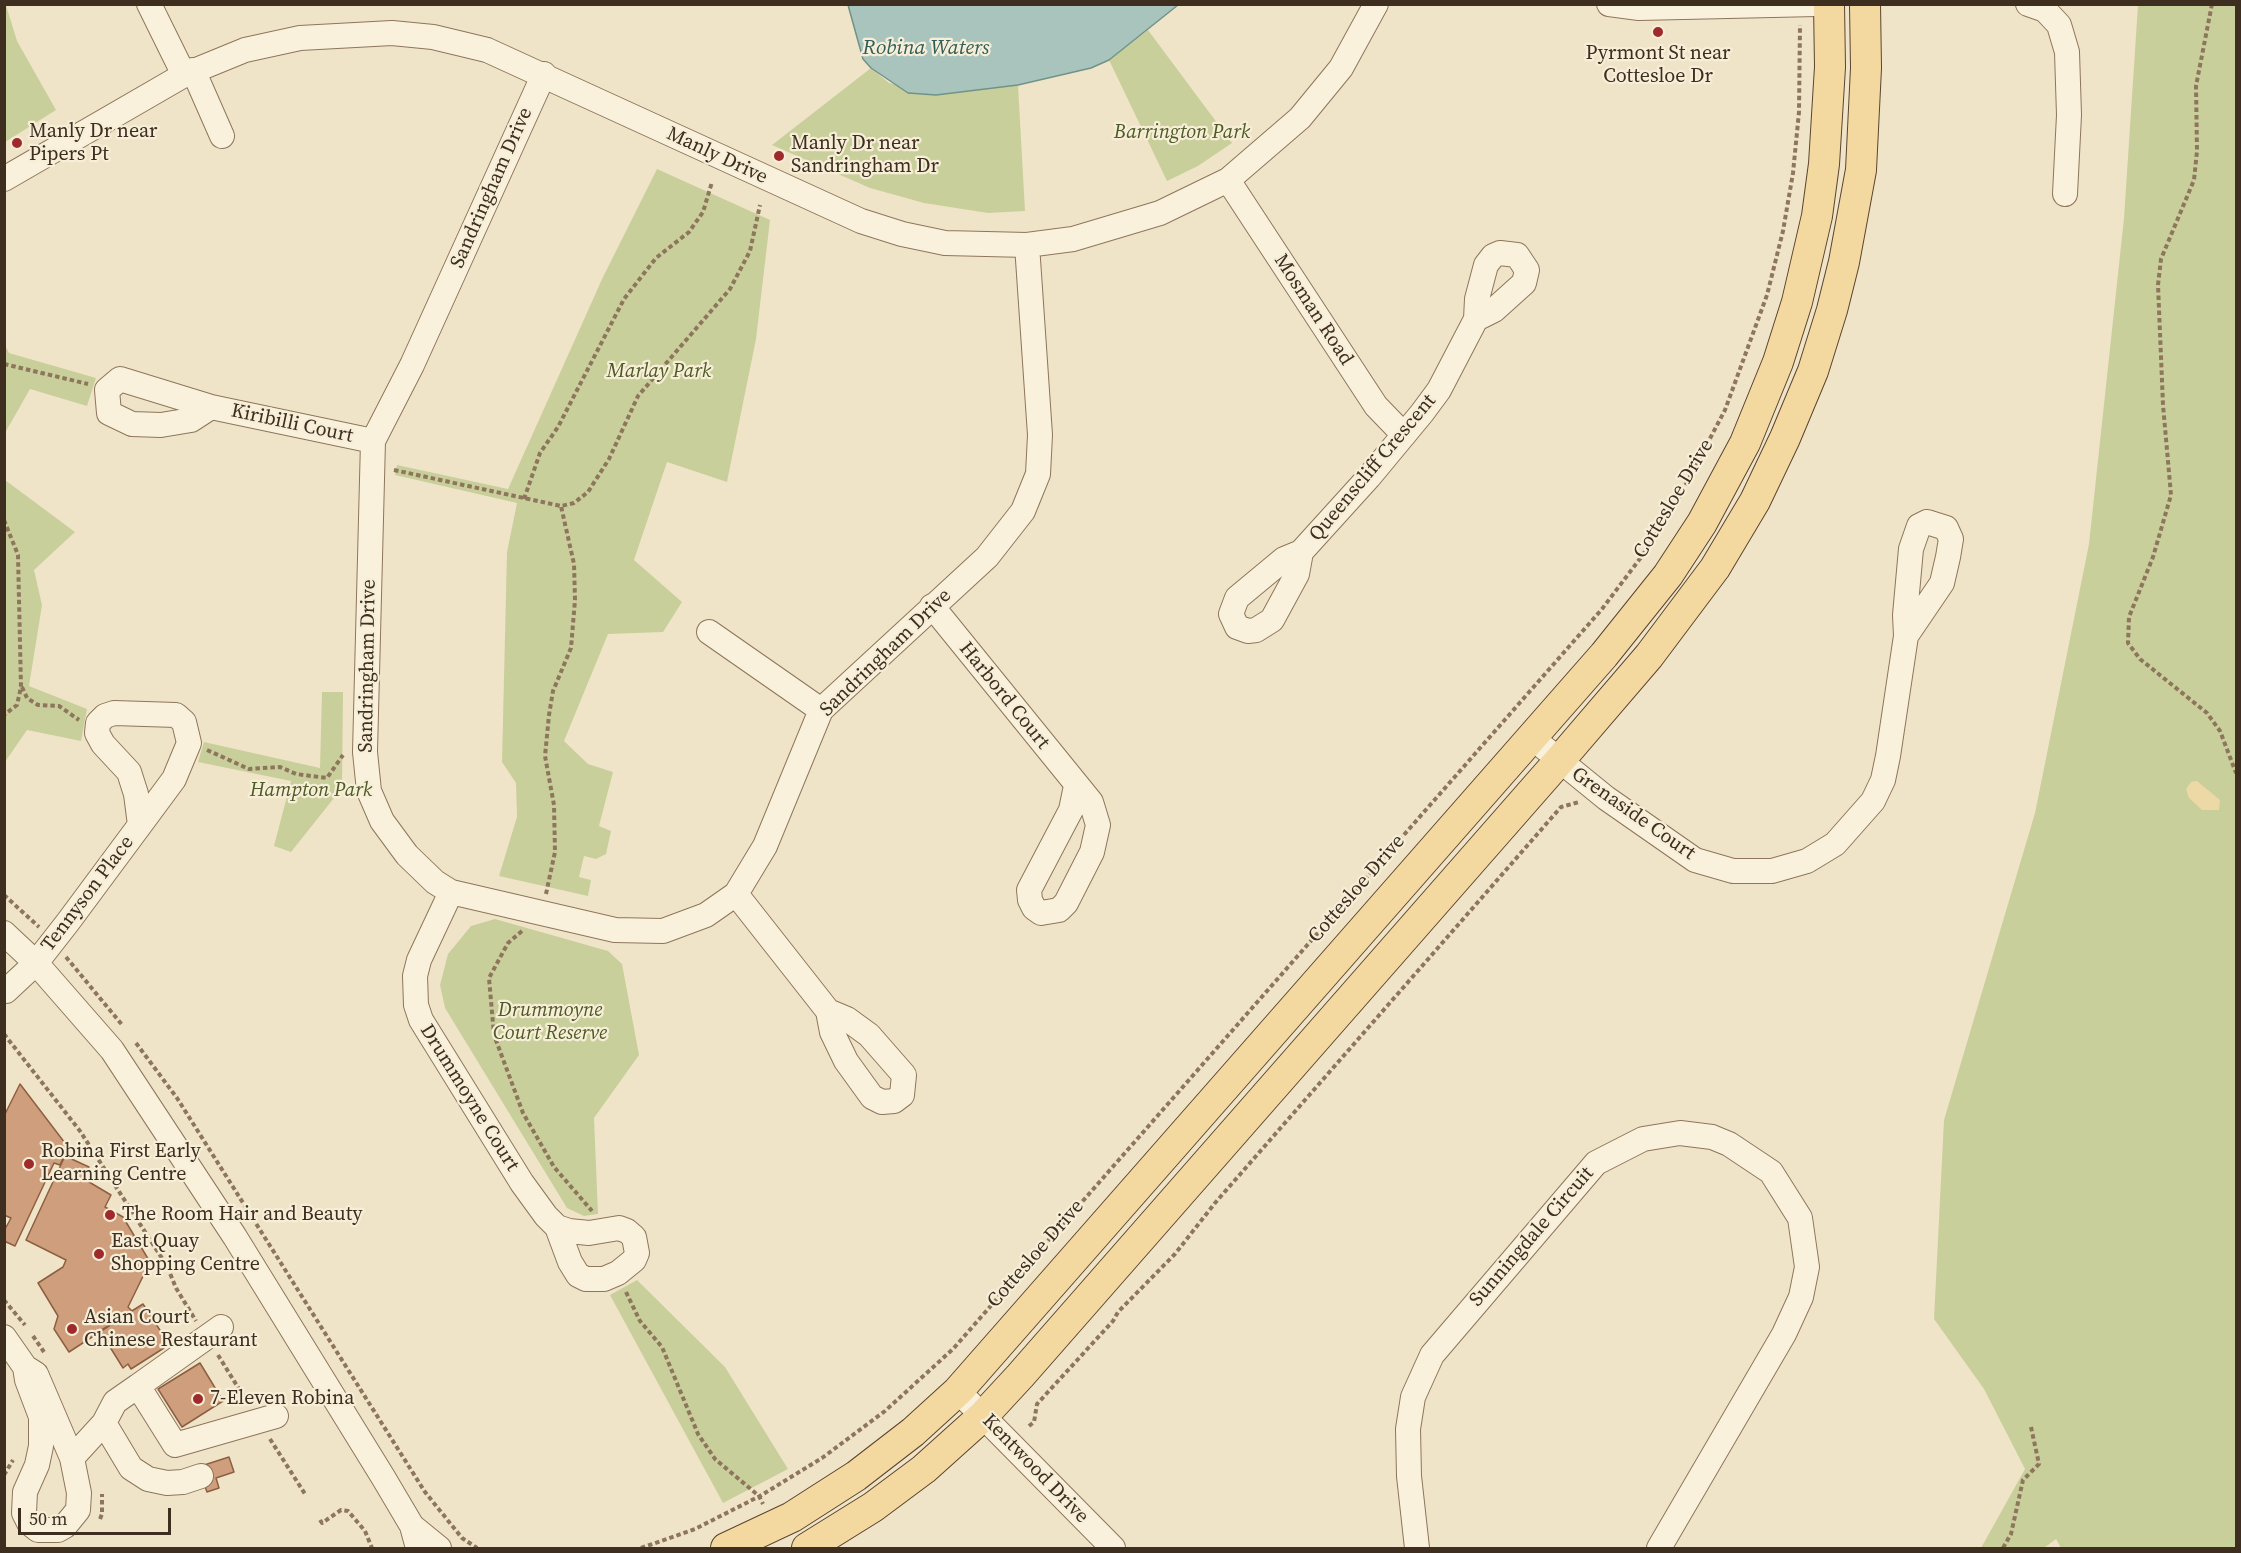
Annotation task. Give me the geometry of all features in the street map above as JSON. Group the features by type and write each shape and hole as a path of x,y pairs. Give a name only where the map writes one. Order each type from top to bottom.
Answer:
{"main road":[{"name":"Cottesloe Drive","path":"726,1548 792,1517 856,1476 913,1432 957,1390 1610,648 1668,575 1717,496 1757,417 1797,302 1817,216 1828,120 1829,4"},
{"path":"807,1548 847,1525 903,1485 983,1416 1559,761 1649,656 1715,568 1755,501 1800,404 1832,310 1858,189 1865,123 1865,4"}],"street":[{"path":"149,4 222,136"},
{"name":"Manly Drive","path":"4,179 188,72 245,50 300,38 392,33 433,37 488,50 861,221 902,234 945,243 1027,245 1073,239 1116,228 1160,213 1228,180 1300,118 1341,68 1376,4"},
{"path":"1609,4 1639,8 1816,4"},
{"path":"2028,4 2045,10 2059,25 2067,52 2069,115 2065,194"},
{"name":"Sandringham Drive","path":"544,74 412,365 373,441 366,736 369,790 382,821 407,855 435,882 451,892 541,915 615,930 663,931 706,915 735,894 765,846 821,710 994,548 1023,511 1038,474 1040,435 1027,245"},
{"name":"Mosman Road","path":"1228,180 1376,406 1404,435"},
{"name":"Queenscliff Crescent","path":"1301,552 1404,435 1439,390 1476,319"},
{"name":"Kiribilli Court","path":"211,407 191,420 161,425 132,424 109,413 107,390 120,379 211,407 373,441"},
{"name":"Harbord Court","path":"932,606 1076,786"},
{"path":"709,632 821,710"},
{"name":"Grenaside Court","path":"1531,737 1606,798 1695,860 1733,871 1752,873 1772,871 1807,861 1835,844 1849,831 1873,801 1883,780 1906,636"},
{"path":"98,725 105,716 114,713 176,715 184,722 189,742"},
{"name":"Tennyson Place","path":"98,725 97,733 103,744 129,772 136,795 140,825"},
{"name":"Tennyson Place","path":"6,991 36,963 174,779 189,742"},
{"name":"Drummoyne Court","path":"451,892 419,960 415,976 416,1005 421,1020 522,1183 557,1227 578,1275 596,1280 618,1274"},
{"path":"735,894 828,1011"},
{"path":"4,933 36,963 112,1050 234,1237 415,1537 439,1548"},
{"name":"Sunningdale Circuit","path":"1417,1548 1409,1476 1408,1429 1413,1397 1432,1354 1596,1163 1643,1139 1680,1133 1712,1137 1730,1144 1771,1172 1800,1218 1807,1268 1801,1297 1784,1334 1659,1548"},
{"path":"557,1227 569,1231 619,1228 627,1231 638,1246 634,1260 618,1274"},
{"path":"72,1458 104,1423 115,1402 214,1332"},
{"path":"4,1337 25,1367 36,1374 72,1458 79,1493 78,1510 65,1526 48,1532 38,1530 29,1523 22,1502 41,1446 41,1418 27,1380 25,1367"},
{"path":"138,1386 175,1445 268,1419"},
{"name":"Kentwood Drive","path":"957,1390 1113,1548"},
{"path":"104,1423 131,1467 148,1479 167,1483 183,1482 201,1476"}],"path":[{"path":"2212,4 2196,86 2197,151 2194,180 2161,259 2158,285 2163,405 2171,495 2153,557 2129,617 2128,643 2140,660 2197,702 2207,713 2220,731 2236,773"},
{"name":"Cottesloe Drive","path":"641,1548 695,1529 759,1496 822,1458 885,1411 953,1349 1594,618 1642,556 1675,505 1725,410 1767,295 1783,231 1793,173 1801,41"},
{"path":"524,499 540,453 558,427 624,299 656,258 689,232 703,212 712,182"},
{"path":"372,465 561,506 574,503 588,492 609,459 638,396 730,289 750,251 760,205"},
{"path":"4,364 107,390"},
{"path":"561,506 573,564 575,600 571,648 553,691 545,756 554,805 555,852 541,915 508,943 489,978 494,1035 523,1113 554,1167 588,1203 599,1231"},
{"path":"4,520 18,555 21,687 17,705 4,716"},
{"path":"21,687 27,698 38,705 59,706 79,720 98,725"},
{"path":"189,742 249,769 280,768 296,774 327,778 347,748 366,736"},
{"path":"1029,1426 1034,1422 1037,1404 1113,1321 1118,1312 1181,1247 1215,1203 1561,807 1575,805 1582,800"},
{"path":"4,1035 80,1131 167,1266 176,1288 214,1332 268,1419 305,1494"},
{"path":"618,1274 640,1321 662,1347 698,1434 715,1460 759,1496"},
{"path":"2003,1548 2011,1534 2023,1480 2039,1464 2031,1427"},
{"path":"4,1475 16,1454"},
{"path":"320,1520 322,1522 341,1510 348,1511 365,1531 372,1548"},
{"path":"468,1547 477,1548"}],"green space":[{"path":"6,5 17,41 56,110 5,142"},
{"path":"2138,5 2236,5 2236,1548 2061,1548 2056,1539 2044,1548 1981,1548 2025,1469 1984,1389 1934,1319 1944,1120 2035,813 2089,544 2124,218"},
{"name":"Barrington Park","path":"1148,30 1232,143 1198,166 1167,181 1109,60"},
{"path":"871,68 889,83 936,95 1018,85 1025,211 988,213 924,203 870,188 772,145"},
{"name":"Marlay Park","path":"657,169 770,220 756,339 727,482 667,462 634,560 682,602 663,632 608,634 564,741 588,764 613,772 599,826 611,831 606,854 596,859 584,856 579,877 591,880 588,896 499,876 517,817 516,783 502,762 507,552 517,503 395,475 397,465 508,489 603,277"},
{"path":"4,343 9,353 96,378 87,406 30,389 5,433"},
{"path":"5,480 75,532 34,570 42,605 29,686 87,709 81,741 27,730 5,762"},
{"name":"Hampton Park","path":"322,692 343,692 342,788 291,852 274,846 291,781 198,762 204,742 320,768"},
{"name":"Drummoyne Court Reserve","path":"495,919 608,951 622,964 639,1055 594,1118 598,1214 584,1216 567,1208 445,1008 440,985 448,954 471,926"},
{"path":"637,1280 725,1367 788,1469 723,1503 610,1295"}],"sand":[{"path":"2197,781 2220,800 2219,810 2202,810 2189,798 2186,789 2191,782"}],"water":[{"name":"Robina Waters","path":"848,4 1178,5 1109,60 1091,68 1018,85 936,95 908,93 871,68 863,59"}],"building":[{"name":"Robina First Early Learning Centre","path":"20,1084 68,1147 60,1165 54,1163 15,1246 4,1241 4,1231 11,1218 4,1215 4,1116"},
{"name":"East Quay Shopping Centre","path":"65,1156 89,1167 84,1179 111,1195 105,1207 123,1217 150,1262 128,1307 132,1311 69,1352 54,1329 58,1316 38,1283 63,1267 66,1260 26,1240"},
{"path":"143,1304 167,1341 161,1344 164,1348 131,1369 128,1364 123,1368 100,1331"},
{"path":"200,1363 223,1401 182,1427 158,1389"},
{"path":"229,1457 234,1472 216,1478 219,1488 207,1492 198,1467"}],"place":[{"name":"Pyrmont St near Cottesloe Dr","path":"1658,32"},
{"name":"Manly Dr near Pipers Pt","path":"17,143"},
{"name":"Manly Dr near Sandringham Dr","path":"779,156"},
{"name":"Robina First Early Learning Centre","path":"29,1164"},
{"name":"The Room Hair and Beauty","path":"110,1215"},
{"name":"East Quay Shopping Centre","path":"99,1254"},
{"name":"Asian Court Chinese Restaurant","path":"72,1329"},
{"name":"7-Eleven Robina","path":"198,1399"}]}
